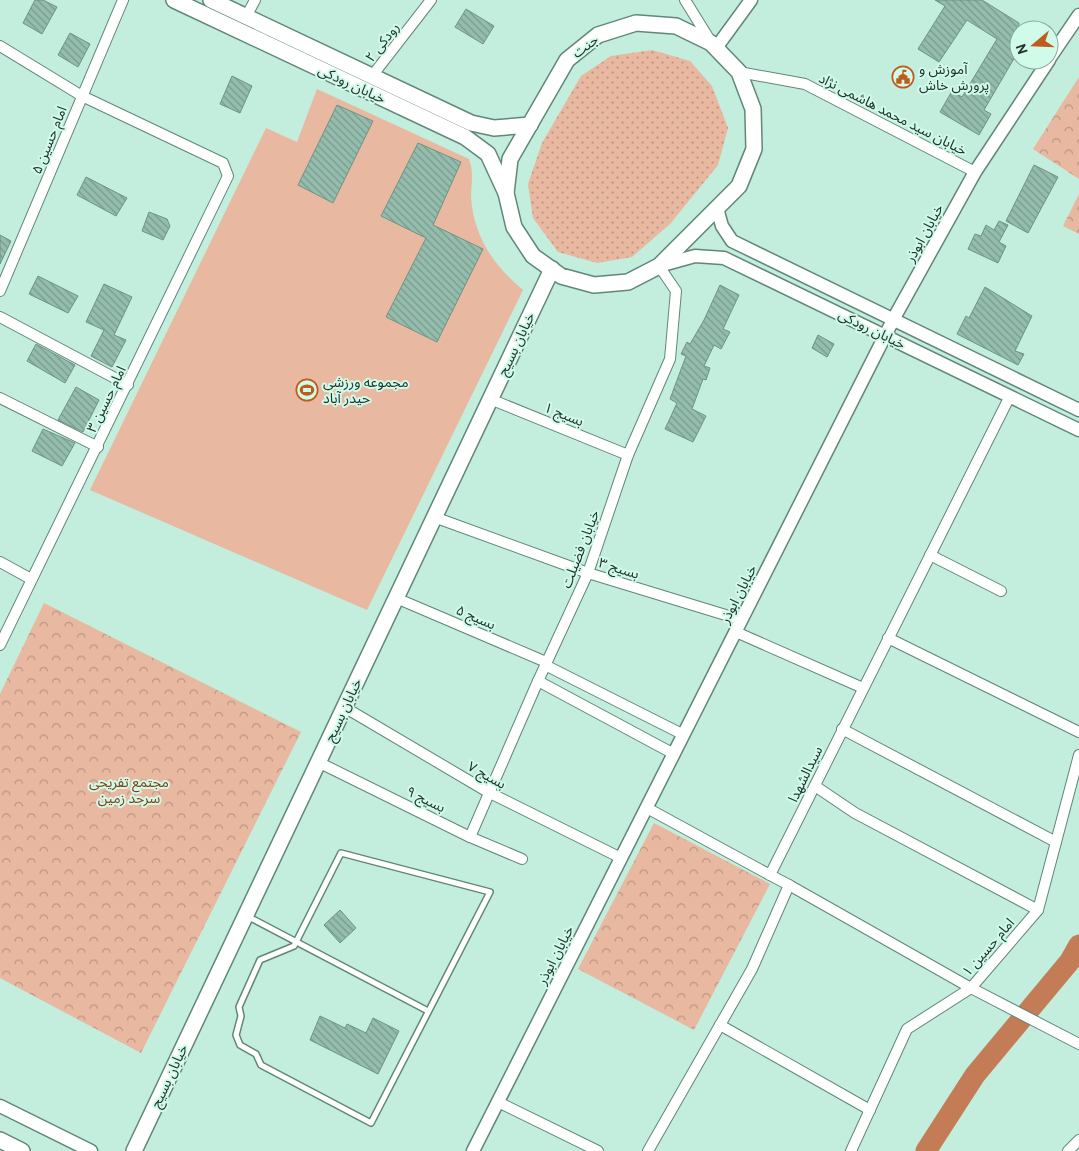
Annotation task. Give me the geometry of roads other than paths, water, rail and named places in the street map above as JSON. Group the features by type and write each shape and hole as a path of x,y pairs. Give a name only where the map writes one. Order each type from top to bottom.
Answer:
{"main road":[{"name":"خیابان رودکی","path":"174,0 464,137 488,154 506,193"},
{"name":"خیابان رودکی","path":"211,0 471,123 494,128 530,125"},
{"name":"جنت","path":"636,23 676,26 714,45 738,72 753,109 754,149 739,186 660,266 628,282 594,285 561,276 533,256 514,227 506,193 510,159 530,125 567,60 598,35 636,23"},
{"name":"خیابان بسیج","path":"134,1151 552,269"},
{"path":"0,1140 22,1151"}],"street":[{"name":"امام حسین ۵","path":"0,291 123,0"},
{"path":"246,17 255,0"},
{"name":"رودکی ۲","path":"372,76 431,0"},
{"path":"685,0 714,45 751,0"},
{"name":"خیابان ابوذر","path":"1059,45 1079,16"},
{"path":"0,46 82,96"},
{"name":"خیابان ابوذر","path":"473,1151 894,318 975,172 1042,70"},
{"name":"خیابان سید محمد هاشمی نژاد","path":"738,72 805,84 975,172"},
{"name":"امام حسین ۳","path":"0,645 31,578 98,447 228,176 223,163 82,96"},
{"name":"خیابان رودکی","path":"717,208 722,226 732,241 894,318 1079,410"},
{"name":"خیابان رودکی","path":"660,266 696,256 724,258 1079,430"},
{"name":"خیابان فضیلت","path":"470,837 545,663 588,573 628,455 670,359 676,291 660,266"},
{"path":"0,317 128,385"},
{"name":"سیدالشهدا","path":"770,875 1010,396"},
{"path":"0,398 98,447"},
{"name":"بسیج ۱","path":"490,399 628,455"},
{"name":"بسیج ۳","path":"434,517 739,626 863,688"},
{"path":"930,555 1001,591"},
{"path":"0,562 31,578"},
{"name":"بسیج ۵","path":"396,598 545,663 684,735"},
{"path":"888,638 1079,732"},
{"path":"538,681 674,754"},
{"name":"بسیج ۷","path":"344,707 488,792 621,858"},
{"path":"842,729 1056,842"},
{"name":"امام حسین ۱","path":"851,1151 907,1029 971,988 1038,910 1079,755"},
{"name":"بسیج ۹","path":"318,762 470,837 522,860"},
{"path":"815,786 856,813 1038,910"},
{"path":"646,808 789,885 971,988 1079,1044"},
{"path":"648,1151 752,968 789,885"},
{"path":"720,1026 870,1110"},
{"path":"498,1102 598,1151"},
{"path":"0,1106 90,1151"},
{"path":"1068,1151 1079,1140"}],"lane":[{"path":"341,853 490,892 371,1123 261,1066 256,1054 240,1045 236,1035 242,1016 239,1007 260,960 294,946 296,943 341,853"},
{"path":"246,915 428,1011"}],"waterway":[{"path":"926,1151 975,1075 1070,961 1079,945"}],"place":[{"name":"آموزش و پرورش خاش","path":"903,77"},
{"name":"مجموعه ورزشی حیدر آباد","path":"307,390"}],"park label":[{"name":"مجتمع تفریحی سرحد زمین","path":"129,790"}]}
